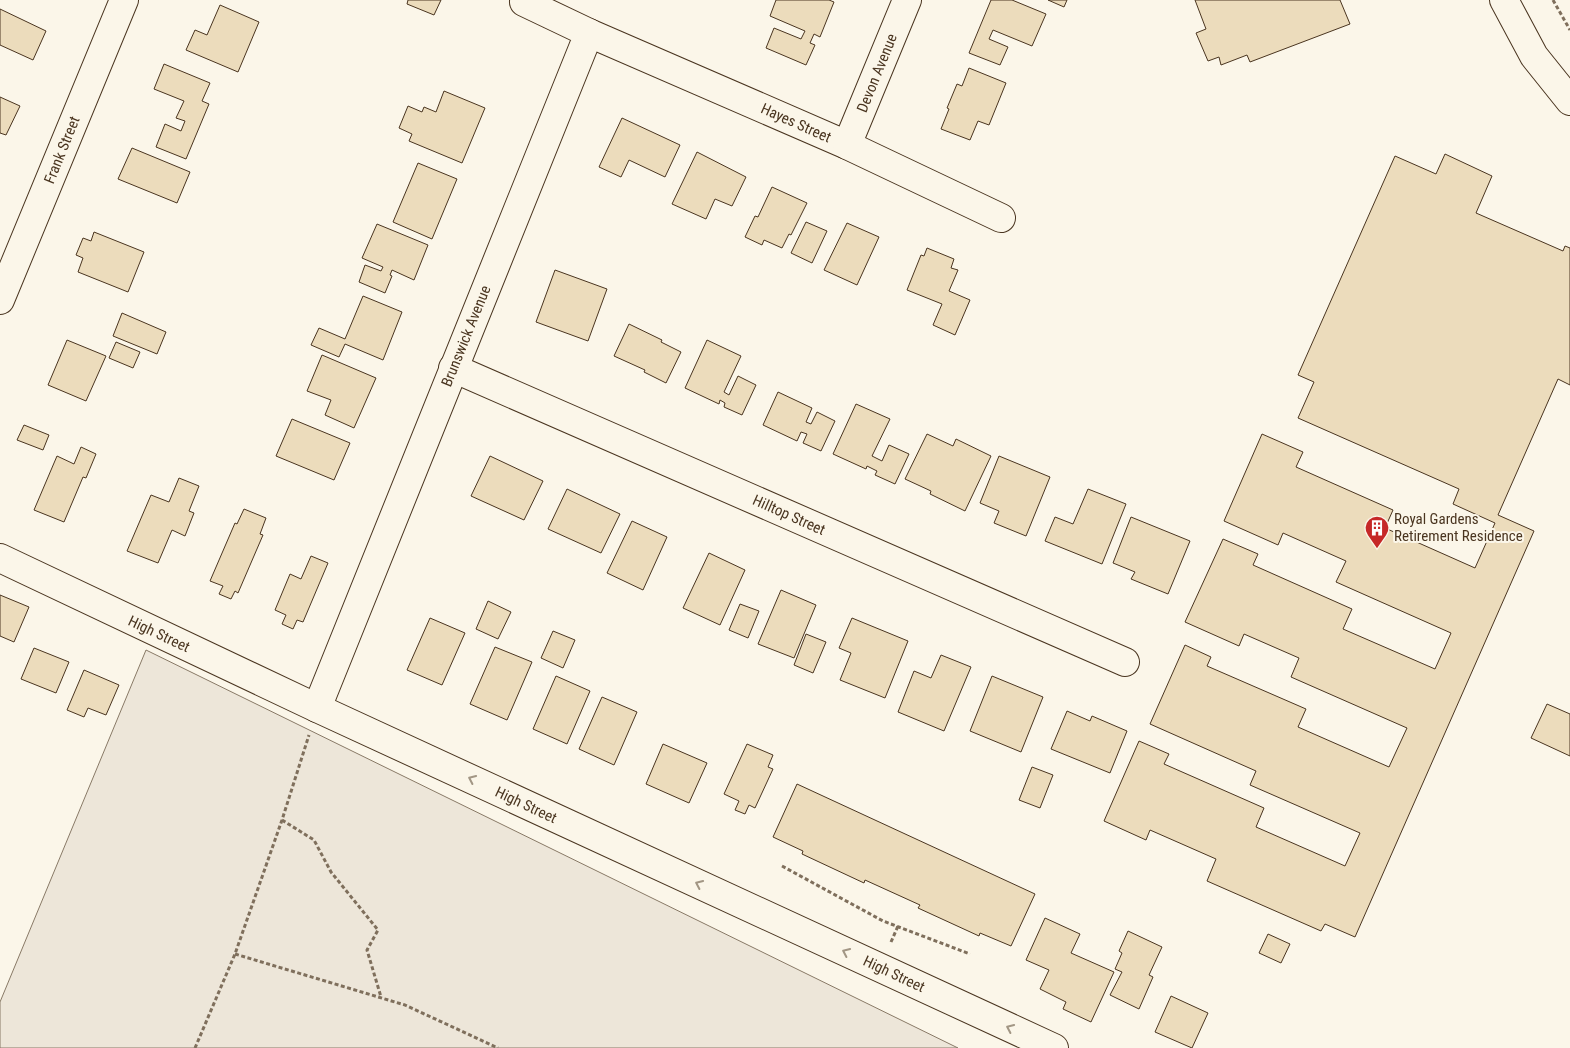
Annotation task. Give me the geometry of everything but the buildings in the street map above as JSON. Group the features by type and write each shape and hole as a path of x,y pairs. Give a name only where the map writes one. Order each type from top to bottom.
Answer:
{"street":[{"name":"Frank Street","path":"0,300 124,0"},
{"path":"525,0 524,2 589,33"},
{"name":"Devon Avenue","path":"847,145 907,0"},
{"path":"1504,0 1534,56 1570,101"},
{"name":"Hayes Street","path":"589,33 847,145 1001,218"},
{"name":"Brunswick Avenue","path":"317,708 589,33"},
{"name":"Hilltop Street","path":"454,368 1125,662"},
{"name":"High Street","path":"0,558 317,708 1054,1048"}],"path":[{"path":"1554,0 1570,30"},
{"path":"195,1048 235,954 282,820 317,708"},
{"path":"282,820 314,840 331,872 378,930 367,950 381,998"},
{"path":"782,866 883,921 970,954"},
{"path":"235,954 405,1005 498,1048"}],"shaded area":[{"path":"146,650 958,1048 0,1048 0,1002"}],"place":[{"name":"Royal Gardens Retirement Residence","path":"1377,549"}]}
